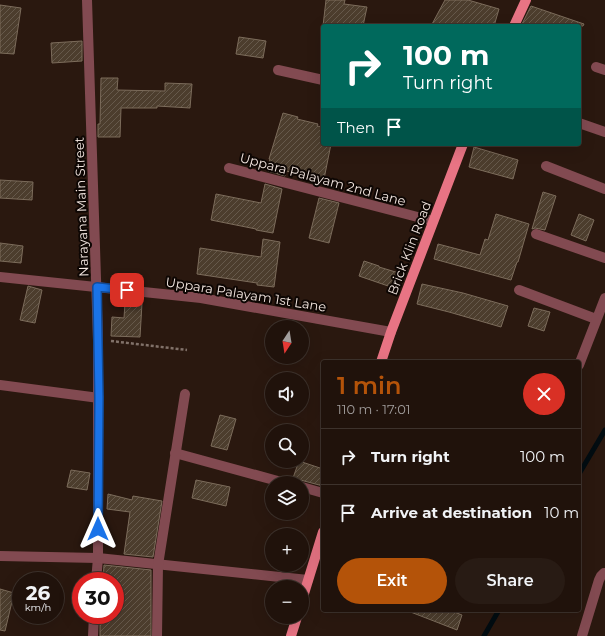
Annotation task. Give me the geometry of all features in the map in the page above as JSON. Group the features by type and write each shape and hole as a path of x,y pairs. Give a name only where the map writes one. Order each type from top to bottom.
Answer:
{"main road":[{"path":"515,24 526,0"},
{"name":"Brick Klin Road","path":"382,360 462,146"},
{"path":"308,580 321,538"},
{"path":"291,636 295,624"}],"street":[{"name":"Narayana Main Street","path":"87,0 97,287 99,398 97,572"},
{"path":"278,70 321,80"},
{"path":"581,124 605,132"},
{"path":"546,166 605,189"},
{"name":"Uppara Palayam 2nd Lane","path":"229,168 433,221"},
{"path":"536,234 605,258"},
{"name":"Uppara Palayam 1st Lane","path":"0,278 201,298 391,332"},
{"path":"519,290 596,319"},
{"path":"581,360 605,298"},
{"path":"0,386 99,398"},
{"path":"157,636 158,565 185,394"},
{"path":"175,453 265,478"},
{"path":"309,490 321,493"},
{"path":"0,556 98,558 308,580"},
{"path":"582,636 601,576 604,573 605,574"},
{"path":"93,636 94,624"}],"path":[{"path":"98,340 188,350"}],"building":[{"path":"326,0 345,0 344,4 367,7 363,24 323,24"},
{"path":"445,0 468,0 499,9 495,24 432,24"},
{"path":"0,5 21,8 14,54 0,53"},
{"path":"531,6 584,24 581,26 581,24 522,24"},
{"path":"239,37 266,41 263,58 236,54"},
{"path":"82,41 82,61 52,63 51,43"},
{"path":"101,78 118,78 117,90 165,91 165,83 192,84 190,108 157,106 157,108 121,108 120,137 98,137 98,124 100,124"},
{"path":"283,113 298,117 297,119 318,124 317,126 321,127 321,146 331,146 324,179 286,171 285,176 268,171 269,159"},
{"path":"474,147 518,160 513,179 469,167"},
{"path":"0,180 33,182 32,200 0,198"},
{"path":"265,184 282,189 273,233 211,220 216,194 261,203"},
{"path":"543,192 556,196 545,230 535,228 532,229"},
{"path":"319,198 339,203 329,243 309,238"},
{"path":"496,214 529,224 511,280 434,259 438,244 480,255 485,239 488,240"},
{"path":"579,214 594,220 586,241 571,235"},
{"path":"263,239 280,242 274,287 197,274 200,248 261,257"},
{"path":"0,243 23,246 21,263 0,261"},
{"path":"364,261 399,273 394,288 359,276"},
{"path":"422,284 463,293 508,306 501,327 417,304"},
{"path":"28,286 42,290 35,323 20,320"},
{"path":"125,303 142,303 140,337 111,336 112,317 124,318"},
{"path":"534,308 550,312 544,331 528,326"},
{"path":"220,415 236,419 227,450 211,446"},
{"path":"309,464 321,468 321,485 309,482 309,476 294,476 297,468 309,468"},
{"path":"71,470 90,473 87,490 67,487"},
{"path":"196,480 230,487 226,506 192,498"},
{"path":"108,494 132,500 133,496 162,501 153,557 124,554 130,512 107,509"},
{"path":"104,565 151,570 151,636 100,636 100,624 124,624 124,572 104,572"},
{"path":"0,589 12,592 12,601 5,631 0,630"},
{"path":"411,612 454,612 462,615 457,630"}],"waterway":[{"path":"581,471 605,430"},
{"path":"484,636 498,612"}],"route":[{"path":"98,529 99,398 97,287 127,290"}]}
